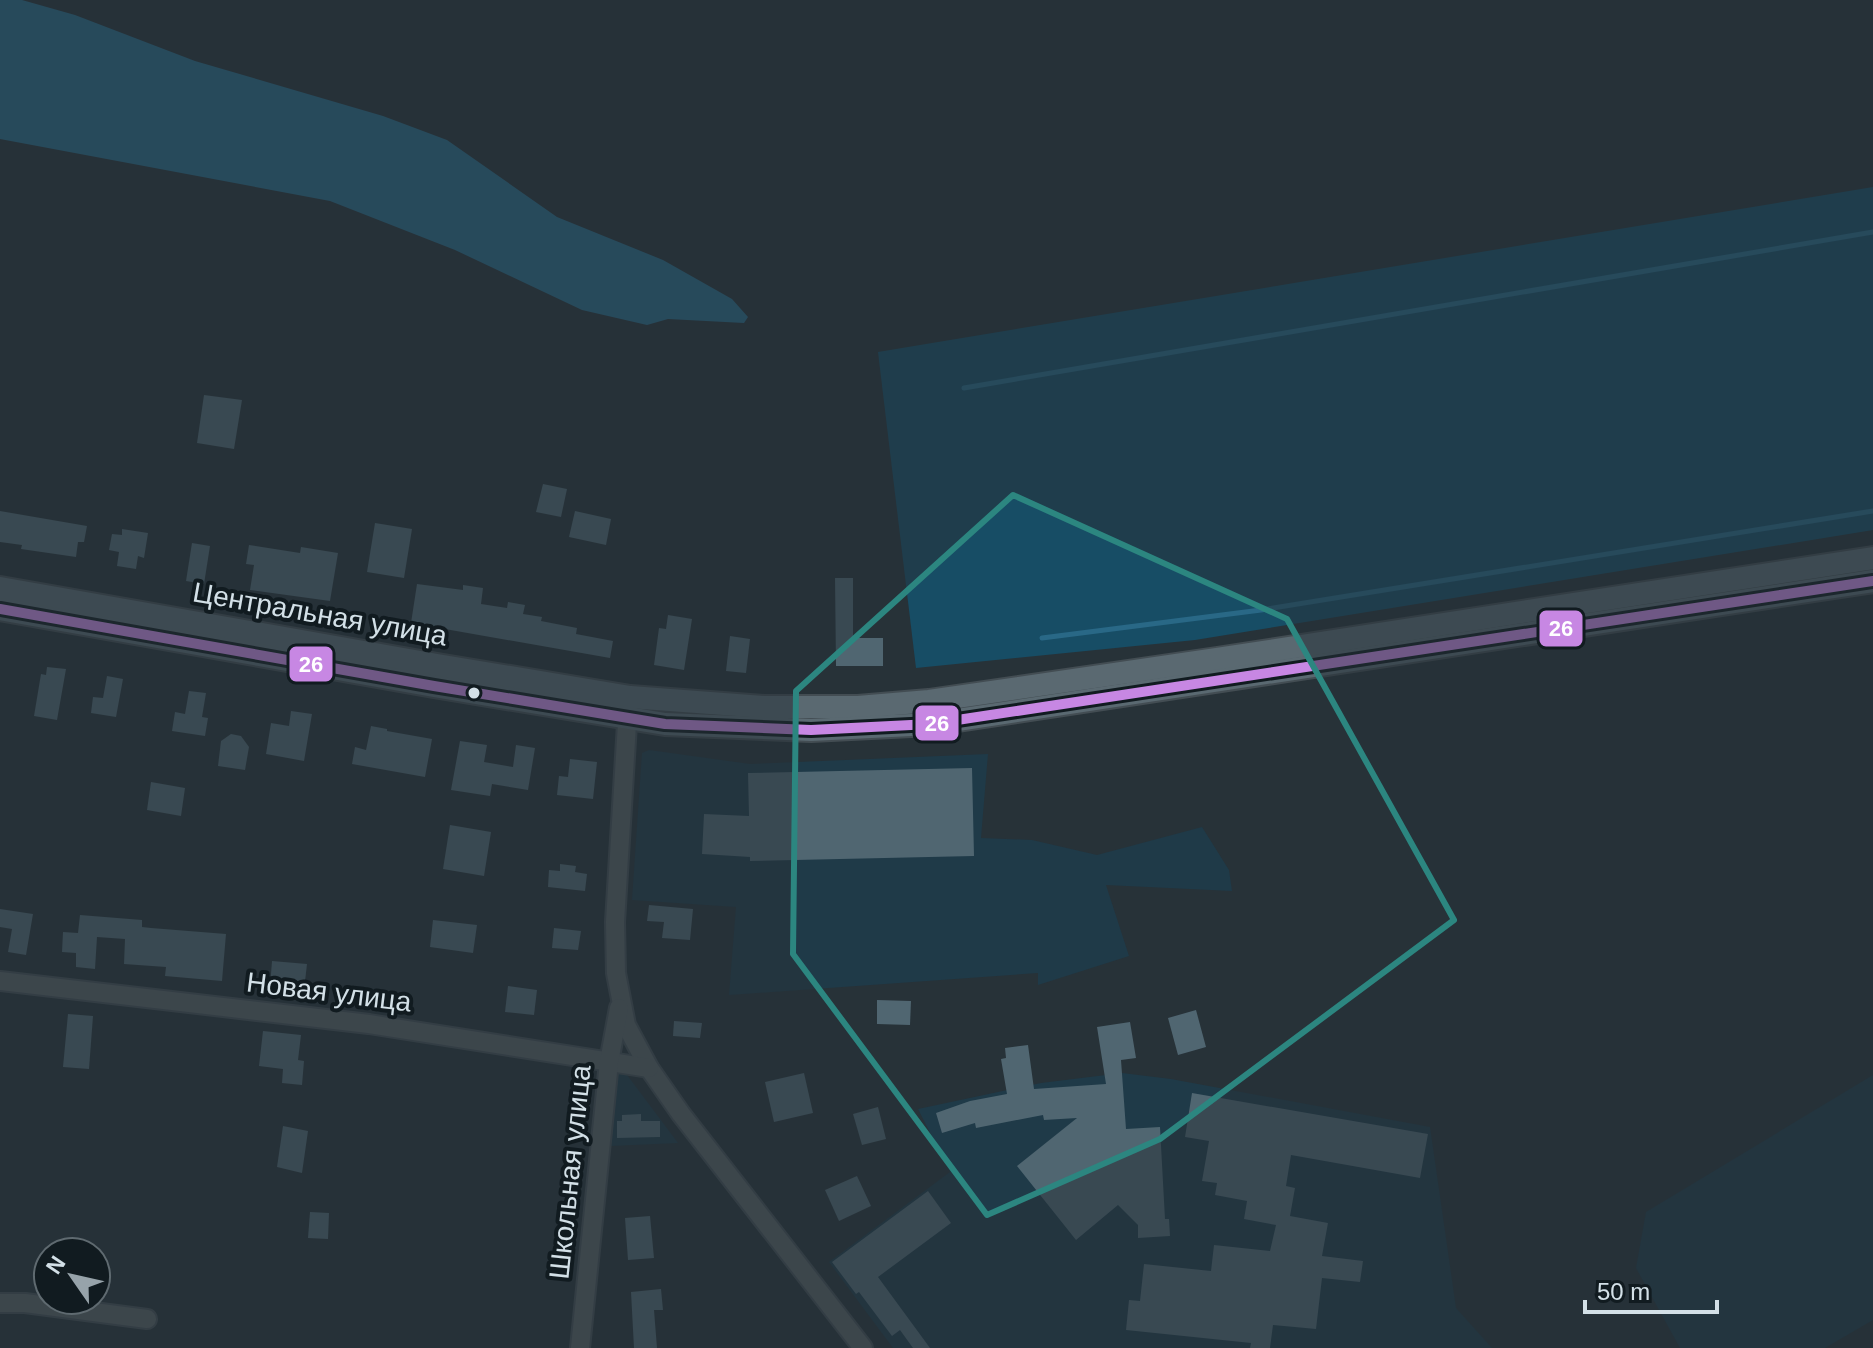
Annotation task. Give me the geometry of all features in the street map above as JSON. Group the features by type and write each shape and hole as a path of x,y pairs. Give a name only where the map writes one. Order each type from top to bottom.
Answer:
{"main road":[{"path":"628,707 858,707 929,701 1873,558"},
{"path":"628,707 665,724 764,730 931,724 1873,581"},
{"name":"Центральная улица","path":"0,588 437,665 628,707"},
{"name":"Центральная улица","path":"0,609 422,684 628,707"}],"street":[{"path":"628,707 615,922 616,973 626,1025 649,1068 863,1348"},
{"name":"Новая улица","path":"0,981 369,1024 649,1068"},
{"name":"Школьная улица","path":"580,1348 609,1062 620,1002"},
{"path":"0,1303 25,1303 147,1319"}],"highlighted area":[{"path":"1013,495 1287,619 1454,920 1160,1139 987,1215 793,954 796,691"}],"shaded area":[{"path":"0,0 22,0 75,15 195,61 383,116 447,140 557,217 663,260 732,299 748,317 744,323 668,319 647,325 582,310 455,250 330,201 0,139"},
{"path":"1873,187 1873,530 1195,640 916,668 878,352"},
{"path":"649,750 750,764 988,754 981,838 1032,840 1097,855 1202,827 1229,870 1232,891 1106,885 1129,956 1038,985 1038,973 729,995 736,907 632,900 642,753"},
{"path":"615,1070 624,1071 678,1143 610,1146"},
{"path":"1122,1073 1171,1079 1430,1127 1456,1308 1492,1348 893,1348 829,1262 950,1172 918,1109 1041,1083"},
{"path":"1873,1075 1873,1320 1825,1348 1680,1348 1636,1268 1646,1212"}],"building":[{"path":"204,395 242,400 234,449 197,443"},
{"path":"543,484 567,489 561,517 536,512"},
{"path":"0,511 87,526 84,542 78,542 76,557 21,549 22,545 0,542"},
{"path":"575,511 611,519 606,545 569,537"},
{"path":"375,523 412,529 404,578 367,572"},
{"path":"122,529 148,533 144,558 138,556 136,569 117,566 119,552 109,550 112,534 122,535"},
{"path":"192,543 210,546 204,584 186,581"},
{"path":"249,545 300,553 301,547 338,553 330,601 250,590 254,565 246,564"},
{"path":"835,578 853,578 853,638 883,638 883,666 836,666"},
{"path":"417,584 463,590 463,585 483,588 481,604 507,608 508,602 525,605 523,614 577,628 576,634 613,641 610,658 411,623"},
{"path":"668,615 692,619 684,670 654,665 659,628 666,629"},
{"path":"730,636 750,639 746,673 726,671"},
{"path":"47,667 66,669 57,720 34,716 41,674 46,675"},
{"path":"107,676 123,679 116,717 91,713 93,697 103,698"},
{"path":"189,691 206,693 202,717 208,718 205,736 172,731 175,712 185,714"},
{"path":"291,711 312,714 304,761 266,754 271,723 289,726"},
{"path":"371,726 432,739 425,777 352,764 355,747 366,750"},
{"path":"231,734 241,736 249,747 245,770 218,766 221,741"},
{"path":"460,741 487,745 484,762 513,767 516,745 535,748 528,790 492,784 490,796 451,790"},
{"path":"570,759 597,762 593,799 557,795 559,776 568,777"},
{"path":"972,768 974,856 750,861 750,857 702,854 704,814 749,816 748,773"},
{"path":"151,782 185,788 181,816 147,810"},
{"path":"450,825 491,832 484,876 443,869"},
{"path":"560,864 576,866 575,872 587,874 585,891 548,887 549,870 560,871"},
{"path":"649,905 693,909 690,940 662,938 664,922 647,921"},
{"path":"0,909 33,914 26,955 8,952 12,929 0,927"},
{"path":"80,915 142,920 142,927 226,934 222,981 165,976 166,967 124,964 125,939 97,937 95,969 76,967 76,953 62,952 63,932 78,933"},
{"path":"433,920 477,925 473,953 430,947"},
{"path":"554,928 581,931 578,950 552,948"},
{"path":"272,961 307,964 304,990 270,987"},
{"path":"508,986 537,990 534,1015 505,1012"},
{"path":"877,1000 911,1001 910,1025 877,1024"},
{"path":"1196,1010 1206,1047 1178,1055 1168,1018"},
{"path":"68,1014 93,1016 89,1069 63,1067"},
{"path":"674,1021 702,1023 700,1038 673,1036"},
{"path":"1130,1022 1136,1058 1121,1060 1126,1129 1160,1127 1165,1219 1169,1219 1170,1236 1138,1238 1138,1225 1118,1205 1076,1240 1017,1166 1077,1118 1044,1120 1043,1115 976,1128 975,1123 942,1133 936,1113 970,1101 1007,1094 1001,1059 1006,1058 1005,1048 1028,1045 1034,1089 1106,1084 1097,1027"},
{"path":"263,1031 301,1035 298,1060 304,1061 302,1085 282,1083 283,1069 259,1066"},
{"path":"804,1073 813,1113 774,1122 765,1082"},
{"path":"1192,1093 1428,1134 1420,1178 1291,1155 1286,1186 1295,1188 1290,1216 1328,1223 1322,1256 1363,1261 1360,1282 1322,1278 1316,1329 1273,1325 1270,1348 1250,1348 1251,1343 1126,1330 1129,1300 1140,1301 1144,1264 1211,1271 1214,1245 1270,1251 1276,1225 1244,1219 1247,1201 1215,1195 1217,1183 1202,1181 1209,1141 1185,1137"},
{"path":"878,1107 886,1139 862,1145 853,1114"},
{"path":"641,1114 641,1121 660,1121 660,1137 617,1138 617,1121 622,1121 622,1115"},
{"path":"283,1126 308,1131 302,1173 277,1167"},
{"path":"857,1176 871,1206 839,1221 825,1190"},
{"path":"928,1191 951,1223 878,1277 930,1348 913,1348 900,1330 892,1336 832,1262"},
{"path":"310,1212 329,1213 328,1239 308,1238"},
{"path":"650,1216 654,1258 628,1260 625,1218"},
{"path":"661,1289 663,1310 654,1310 657,1348 634,1348 631,1292"}],"waterway":[{"path":"964,388 1873,232"},
{"path":"1042,638 1261,610 1873,511"}],"transit line":[{"name":"26","path":"0,609 665,724 811,730 931,724 1873,581"}]}
